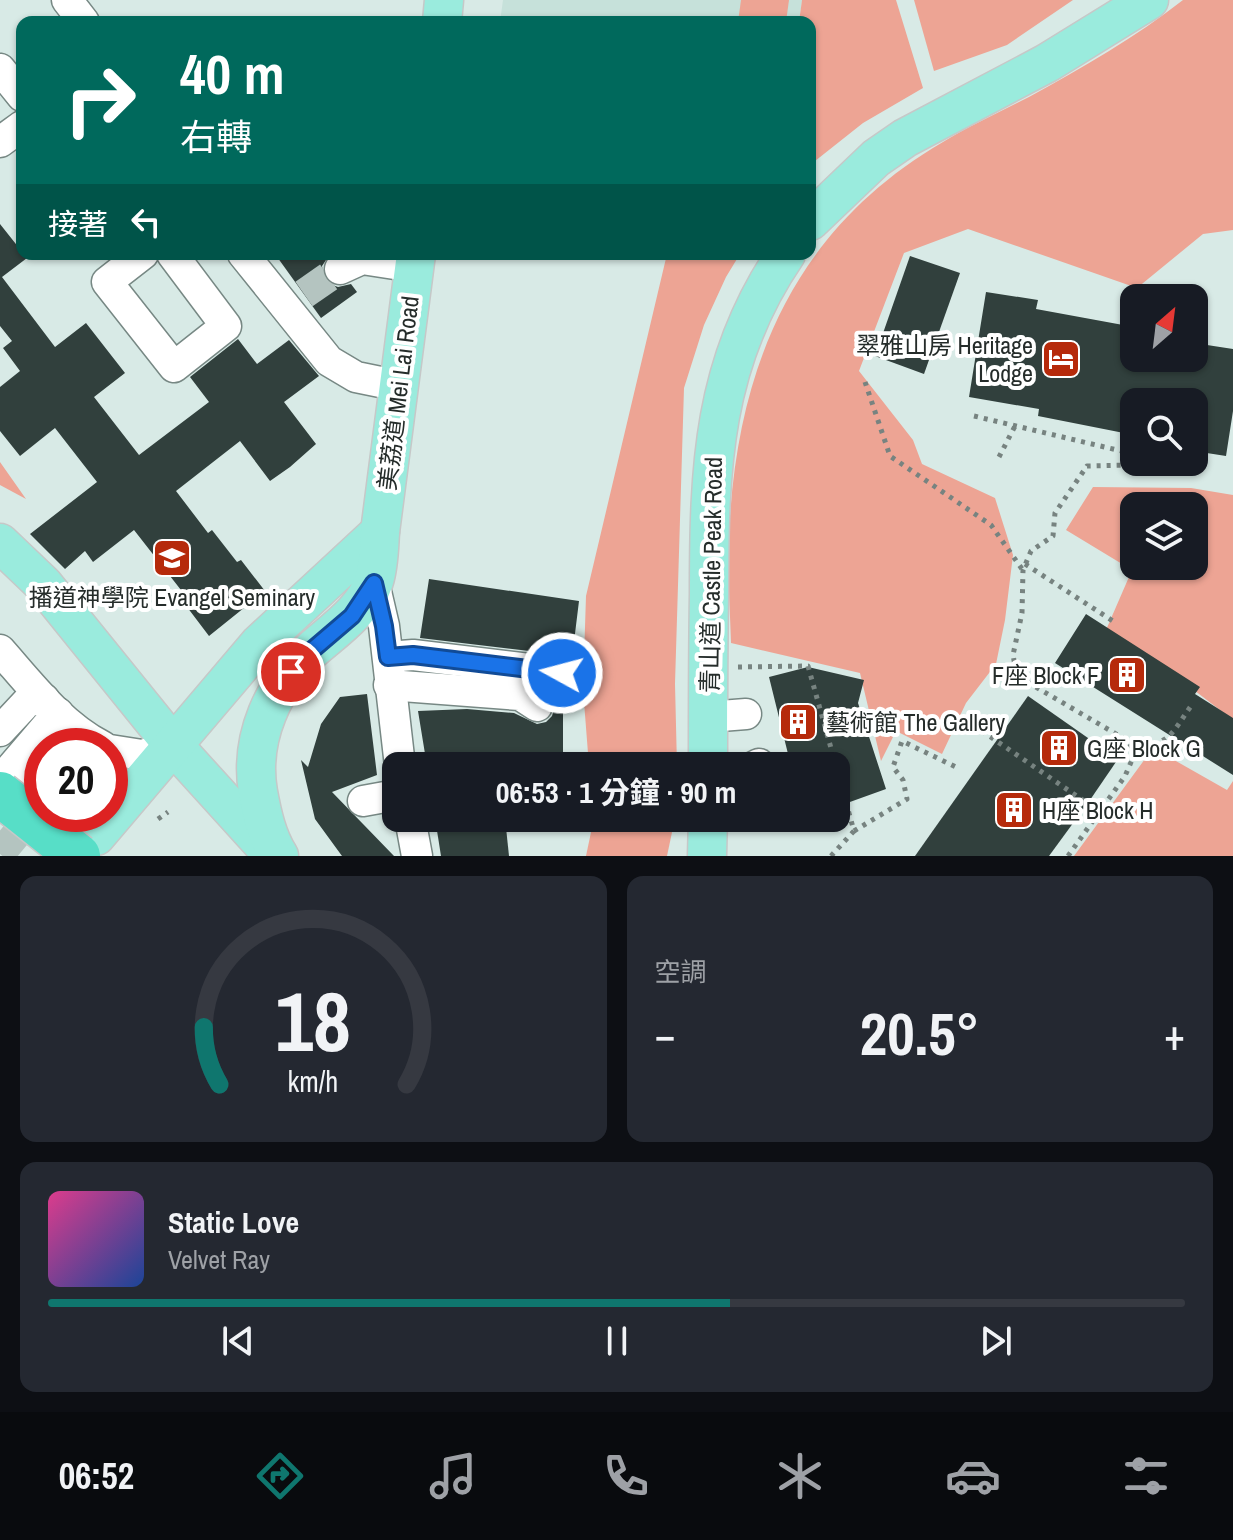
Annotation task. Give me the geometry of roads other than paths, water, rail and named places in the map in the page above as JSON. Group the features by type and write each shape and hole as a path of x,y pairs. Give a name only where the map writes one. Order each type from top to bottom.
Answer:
{"highway":[{"path":"21,778 87,846"}],"main road":[{"path":"816,215 868,165 905,138 1047,63 1149,0"},
{"name":"青山道 Castle Peak Road","path":"708,752 709,499 717,424 736,354 749,320 783,260"},
{"name":"美荔道 Mei Lai Road","path":"277,856 261,809 256,775 264,719 291,672 352,616 374,583 379,556 372,539 400,386 415,261"},
{"path":"87,846 259,644 372,539"},
{"path":"0,543 43,584 174,746 277,856"},
{"path":"707,856 708,832"}],"street":[{"path":"67,0 79,16"},
{"path":"0,69 16,89"},
{"path":"135,260 107,282 174,367 226,326 176,260"},
{"path":"250,260 303,306 329,361 346,372 400,386"},
{"path":"350,269 415,261"},
{"path":"374,583 384,626 398,752"},
{"path":"0,650 73,728"},
{"path":"388,671 413,655 562,673"},
{"path":"388,671 520,695 537,706"},
{"path":"0,731 28,701 70,728"},
{"path":"708,717 746,714"},
{"path":"128,754 142,755 174,746"},
{"path":"363,801 382,798"},
{"path":"413,832 417,856"}],"tunnel":[{"path":"304,294 340,269"},
{"path":"0,854 24,825"}],"place":[{"name":"翠雅山房 Heritage Lodge","path":"1061,359"},
{"name":"播道神學院 Evangel Seminary","path":"172,558"},
{"name":"F座 Block F","path":"1127,675"},
{"name":"藝術館 The Gallery","path":"798,722"},
{"name":"G座 Block G","path":"1059,748"},
{"name":"H座 Block H","path":"1014,810"}]}
